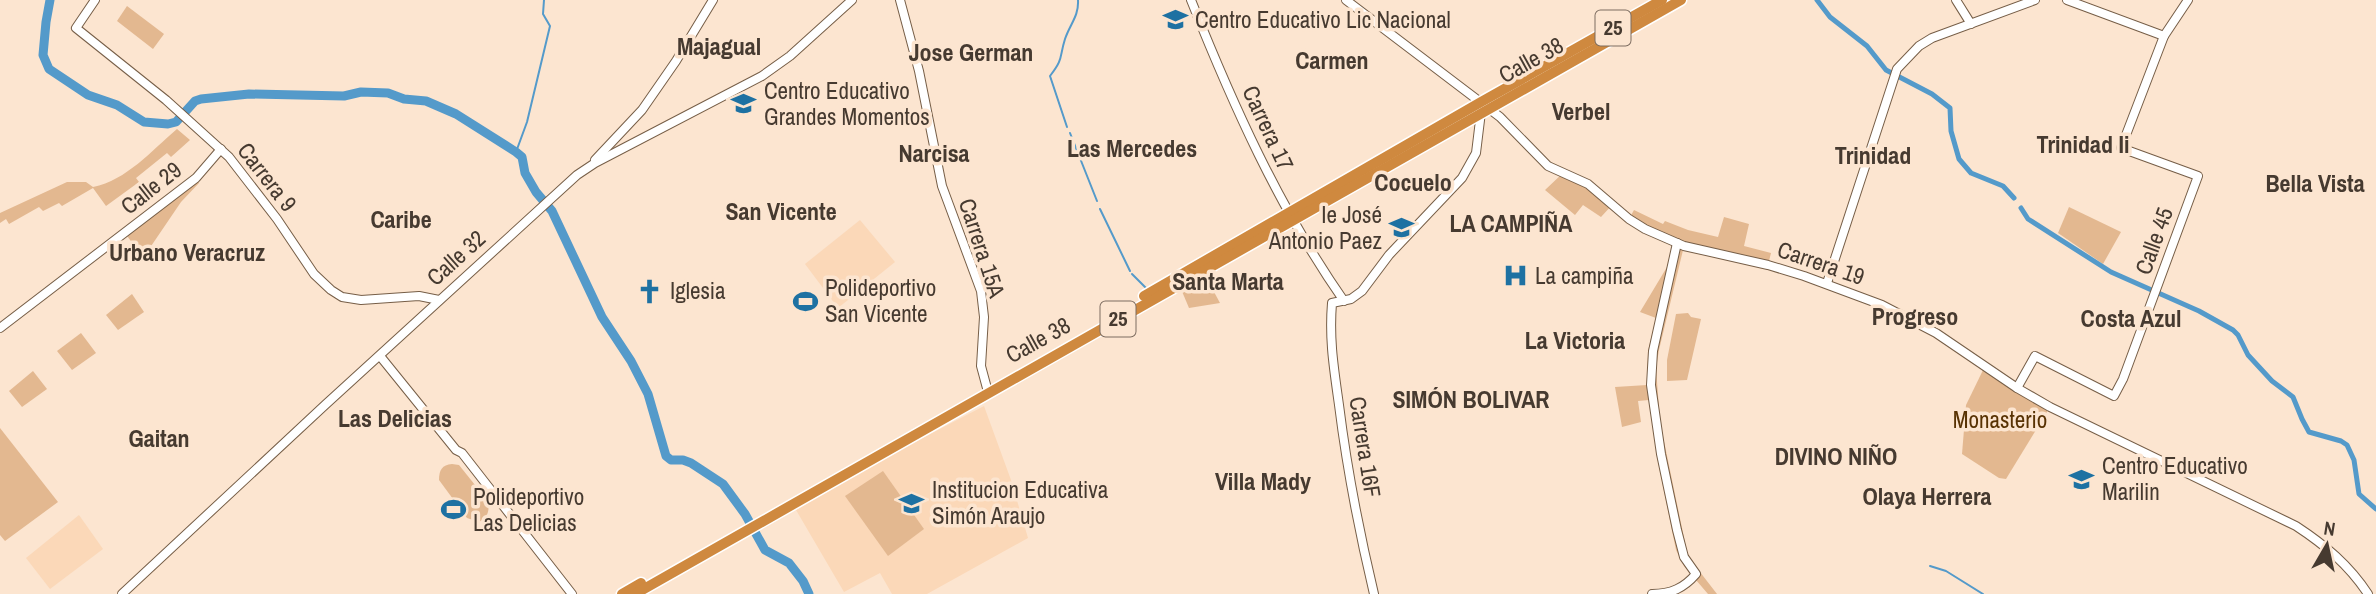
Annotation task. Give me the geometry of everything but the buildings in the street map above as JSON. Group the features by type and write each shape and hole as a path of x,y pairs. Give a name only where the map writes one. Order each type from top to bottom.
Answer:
{"highway":[{"name":"Calle 38","path":"622,594 1290,218 1662,0"},
{"name":"Calle 38","path":"1483,107 1681,0"},
{"name":"Calle 38","path":"635,594 742,528"}],"street":[{"name":"Carrera 9","path":"96,0 76,28 180,112 221,149 274,215 314,274 335,293 361,300 419,296 439,300"},
{"path":"595,163 597,157 642,110 713,0"},
{"name":"Calle 32","path":"122,594 577,175 762,76 790,56 852,0"},
{"name":"Carrera 15A","path":"900,0 919,71 942,186 981,291 984,317 981,366 987,389"},
{"name":"Carrera 17","path":"1191,0 1217,66 1290,218 1344,301"},
{"name":"Carrera 19","path":"1346,0 1506,123 1548,166 1588,184 1636,224 1677,243 1768,265 1827,283 1918,323 2050,407 2296,526 2333,552 2368,594"},
{"path":"1955,0 1971,24"},
{"path":"1827,283 1895,73 1926,41 2035,0"},
{"path":"2067,0 2164,36 2188,0"},
{"name":"Calle 45","path":"2017,388 2035,356 2114,396 2123,379 2198,176 2121,148 2164,36"},
{"path":"1344,301 1359,294 1389,256 1467,172 1478,145 1483,107"},
{"name":"Calle 29","path":"0,328 196,178 221,149"},
{"path":"1654,594 1679,589 1696,574 1684,556 1677,530 1661,454 1651,385 1653,351 1677,243"},
{"name":"Carrera 16F","path":"1344,301 1332,303 1329,333 1331,355 1355,514 1374,594"},
{"path":"380,355 566,594"},
{"path":"456,450 462,453 572,594"}],"shaded area":[{"path":"860,220 895,262 838,308 805,264"},
{"name":"Institucion Educativa Simón Araujo","path":"984,406 1011,480 1028,538 927,594 892,594 880,573 844,592 796,510 884,458"},
{"path":"79,515 103,549 50,589 26,558"}],"green space":[{"path":"127,6 164,34 153,49 117,21"},
{"path":"177,129 190,140 171,157 167,153 136,178 139,182 106,206 93,188 62,206 59,203 43,211 39,207 9,224 6,219 0,223 0,213 67,182 86,182 93,187 117,178 138,164"},
{"path":"1563,173 1573,177 1612,205 1601,217 1583,205 1575,215 1545,190"},
{"path":"196,178 199,183 181,202 143,258 125,233"},
{"path":"2069,207 2121,232 2103,264 2058,233"},
{"path":"1634,210 1663,224 1665,221 1718,237 1724,217 1749,224 1744,246 1771,253 1768,265 1684,246 1656,368 1660,422 1687,552 1717,594 1708,594 1684,566 1676,550 1657,457 1649,400 1638,401 1641,422 1622,427 1615,387 1647,385 1648,351 1656,318 1640,312 1673,257 1677,244 1629,219"},
{"path":"1206,277 1220,303 1189,308 1181,289"},
{"path":"132,294 144,312 118,330 106,315"},
{"path":"1688,313 1691,317 1701,319 1687,380 1667,381 1667,360 1676,314"},
{"path":"81,333 96,353 72,370 57,351"},
{"name":"Monasterio","path":"1985,366 2050,407 2006,479 1999,478 1962,454 1966,405"},
{"path":"33,371 47,389 22,407 9,391"},
{"path":"0,428 58,502 5,541 0,535"},
{"path":"452,464 459,465 487,500 488,512 479,522 467,518 439,480 442,469"},
{"path":"883,471 924,529 888,556 845,496"}],"waterway":[{"path":"50,0 43,55 49,69 88,95 117,105 144,122 176,122 195,101 201,99 249,94 344,96 361,92 388,93 404,99 426,101 456,114 516,152 522,157 525,173 536,192 552,211 602,317 631,361 648,394 666,456 671,460 691,463 723,484 745,514 765,550 789,563 809,594"},
{"path":"516,152 527,122 550,26 543,14 544,0"},
{"path":"1067,127 1050,76 1059,61 1077,11 1078,0"},
{"path":"1817,0 1830,17 1867,46 1886,70 1932,94 1950,108 1951,131 1959,159 1971,173 2003,186 2014,198"},
{"path":"1070,133 1097,201"},
{"path":"2021,208 2028,219 2111,272 2199,311 2233,330 2248,355 2272,381 2293,397 2309,432 2347,445 2354,460 2359,494 2376,509"},
{"path":"1100,209 1130,271"},
{"path":"1132,274 1146,288"},
{"path":"1930,566 1946,571 1983,594"}],"place":[{"name":"Centro Educativo Lic Nacional","path":"1175,20"},
{"name":"Centro Educativo Grandes Momentos","path":"744,104"},
{"name":"Ie José Antonio Paez","path":"1402,228"},
{"name":"La campiña","path":"1515,276"},
{"name":"Iglesia","path":"650,291"},
{"name":"Polideportivo San Vicente","path":"805,301"},
{"name":"Centro Educativo Marilin","path":"2082,479"},
{"name":"Institucion Educativa Simón Araujo","path":"912,503"},
{"name":"Polideportivo Las Delicias","path":"453,510"}],"district":[{"name":"Majagual","path":"719,47"},
{"name":"Jose German","path":"971,53"},
{"name":"Carmen","path":"1332,61"},
{"name":"Verbel","path":"1581,112"},
{"name":"Trinidad Ii","path":"2083,145"},
{"name":"Las Mercedes","path":"1132,149"},
{"name":"Narcisa","path":"934,154"},
{"name":"Trinidad","path":"1873,156"},
{"name":"Cocuelo","path":"1413,183"},
{"name":"Bella Vista","path":"2315,184"},
{"name":"San Vicente","path":"781,212"},
{"name":"Caribe","path":"401,220"},
{"name":"LA CAMPIÑA","path":"1511,224"},
{"name":"Urbano Veracruz","path":"187,253"},
{"name":"Santa Marta","path":"1228,282"},
{"name":"Progreso","path":"1915,317"},
{"name":"Costa Azul","path":"2131,319"},
{"name":"La Victoria","path":"1575,341"},
{"name":"SIMÓN BOLIVAR","path":"1471,400"},
{"name":"Las Delicias","path":"395,419"},
{"name":"Gaitan","path":"159,439"},
{"name":"DIVINO NIÑO","path":"1836,457"},
{"name":"Villa Mady","path":"1263,482"},
{"name":"Olaya Herrera","path":"1927,497"}]}
